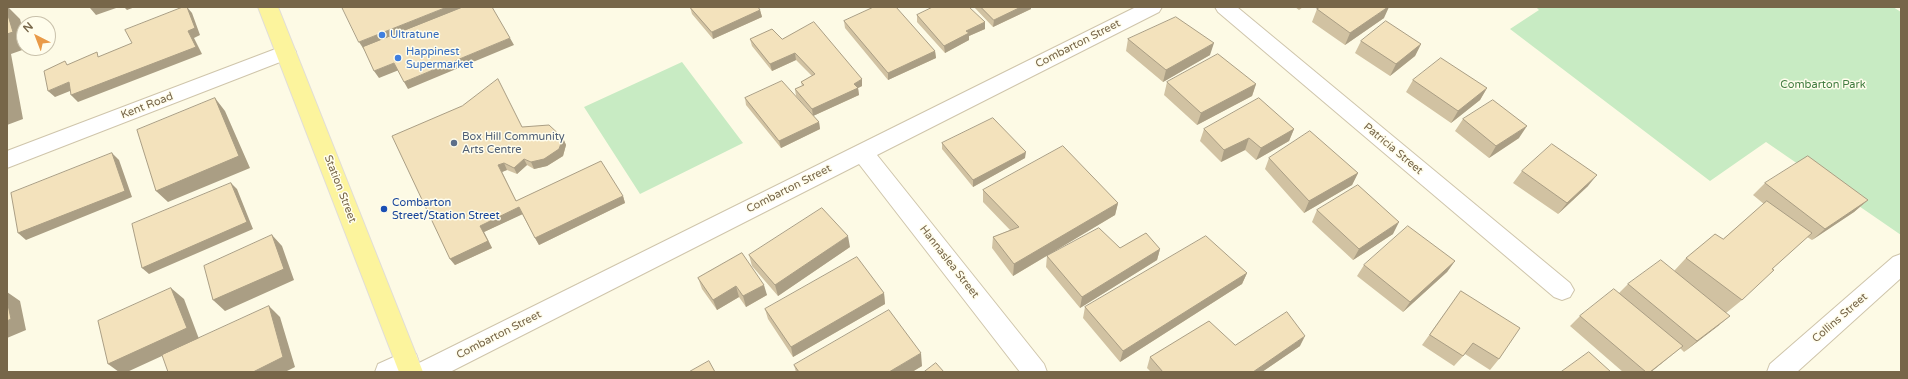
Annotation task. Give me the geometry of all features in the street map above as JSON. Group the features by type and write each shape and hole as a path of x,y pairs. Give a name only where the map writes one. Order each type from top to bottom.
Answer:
{"main road":[{"name":"Station Street","path":"268,7 407,369"}],"street":[{"name":"Combarton Street","path":"407,369 862,152 1152,7"},
{"name":"Patricia Street","path":"1225,7 1562,290"},
{"name":"Kent Road","path":"7,160 286,52"},
{"name":"Hannaslea Street","path":"862,152 1035,372"},
{"name":"Collins Street","path":"1779,372 1901,264"}],"green space":[{"name":"Combarton Park","path":"1536,7 1893,7 1901,12 1901,235 1766,142 1710,181 1510,29 1539,10"},
{"path":"682,62 743,143 640,194 584,107"}],"building":[{"path":"183,7 187,7 195,28 188,31 196,47 71,95 69,82 48,91 44,71 65,61 67,65 97,52 98,57 132,43 125,30"},
{"path":"342,7 447,7 359,42"},
{"path":"463,7 492,7 510,38 404,82 394,63 374,71 363,47"},
{"path":"690,7 758,7 760,10 712,32"},
{"path":"874,7 896,7 935,51 888,73 844,21"},
{"path":"933,7 969,7 985,22 966,31 969,33 944,46 917,15"},
{"path":"981,7 1021,7 994,20"},
{"path":"1321,7 1388,7 1350,33 1317,9"},
{"path":"7,12 13,32 7,34"},
{"path":"1176,17 1214,43 1166,70 1128,39"},
{"path":"1386,21 1421,44 1396,64 1361,41"},
{"path":"814,22 862,79 854,84 858,88 812,109 795,89 804,85 801,82 815,74 795,53 770,64 750,39 772,29 782,39"},
{"path":"1218,54 1256,84 1201,113 1167,82"},
{"path":"1441,58 1487,88 1458,111 1413,80"},
{"path":"498,79 522,127 549,125 563,138 559,149 544,159 531,162 524,159 514,168 504,163 498,165 516,201 601,161 623,196 535,238 519,207 480,226 488,241 450,259 392,136 462,106"},
{"path":"782,81 819,122 779,141 745,98"},
{"path":"215,98 239,156 156,191 137,130"},
{"path":"1259,98 1294,129 1261,148 1249,138 1224,150 1204,129"},
{"path":"1493,100 1527,126 1496,146 1463,119"},
{"path":"993,118 1026,152 973,180 942,143"},
{"path":"1310,131 1358,173 1309,201 1269,158"},
{"path":"1552,144 1597,175 1567,203 1522,171"},
{"path":"1063,146 1118,203 1014,264 993,237 1019,227 983,190"},
{"path":"112,153 125,191 18,233 11,193"},
{"path":"1808,156 1868,200 1825,229 1765,183"},
{"path":"231,183 247,222 142,268 132,224"},
{"path":"1358,185 1399,222 1359,249 1317,210"},
{"path":"1767,201 1812,233 1772,269 1774,270 1742,300 1686,258 1715,234 1723,239"},
{"path":"822,208 848,236 775,285 749,255"},
{"path":"1408,226 1455,261 1410,302 1364,265"},
{"path":"1099,228 1120,248 1146,233 1160,249 1082,297 1047,256"},
{"path":"272,235 284,269 213,300 204,266"},
{"path":"1206,236 1247,273 1123,351 1085,307"},
{"path":"742,253 764,285 743,296 736,286 713,300 698,278"},
{"path":"857,257 884,293 791,347 765,309"},
{"path":"1661,260 1730,316 1697,341 1628,284"},
{"path":"171,288 187,328 108,364 98,321"},
{"path":"1614,289 1683,346 1650,372 1646,372 1580,316"},
{"path":"1461,291 1520,328 1499,359 1473,343 1463,356 1430,335"},
{"path":"7,300 11,319 7,321"},
{"path":"269,306 283,357 253,372 168,372 162,355"},
{"path":"889,310 921,353 889,372 799,372 794,365"},
{"path":"1287,312 1305,336 1253,372 1163,372 1150,357 1209,321 1235,345"},
{"path":"1589,352 1611,372 1561,372"},
{"path":"709,361 715,372 689,372"},
{"path":"936,363 944,372 924,372"}],"place":[{"name":"Ultratune","path":"382,35"},
{"name":"Happinest Supermarket","path":"398,58"},
{"name":"Box Hill Community Arts Centre","path":"454,143"},
{"name":"Combarton Street/Station Street","path":"384,209"}]}
